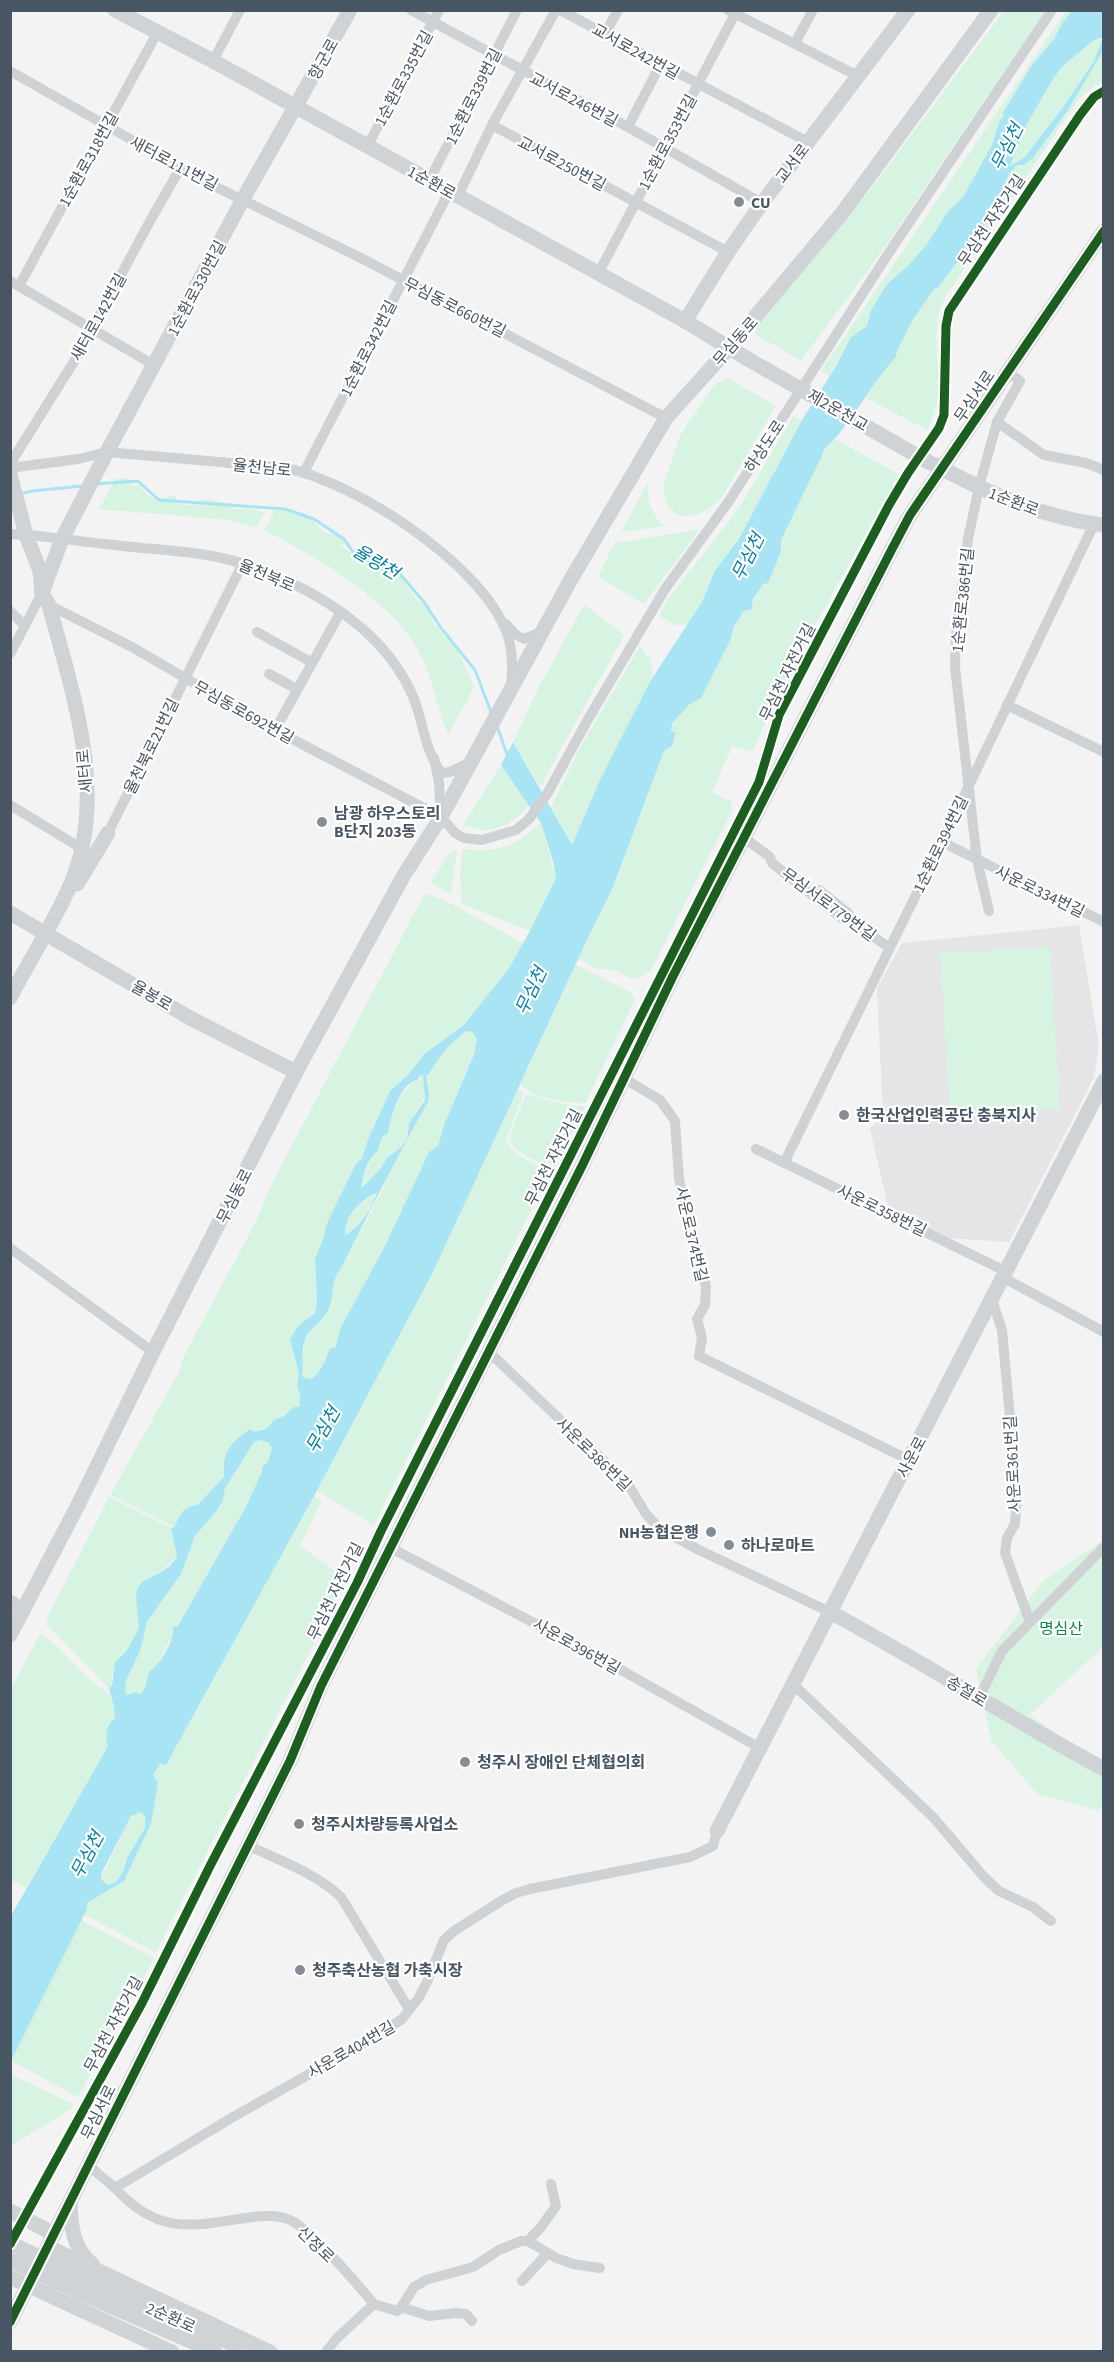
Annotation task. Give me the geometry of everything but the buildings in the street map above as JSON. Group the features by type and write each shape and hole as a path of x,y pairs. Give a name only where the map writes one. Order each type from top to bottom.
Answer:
{"street":[{"name":"1순환로","path":"115,10 213,61 685,321 746,358"},
{"path":"213,61 240,10"},
{"name":"향군로","path":"295,108 350,10"},
{"name":"교서로246번길","path":"411,10 762,203"},
{"name":"1순환로335번길","path":"367,147 439,10"},
{"name":"1순환로339번길","path":"429,181 517,10"},
{"name":"교서로242번길","path":"558,10 808,142"},
{"name":"1순환로342번길","path":"304,472 403,280 558,10"},
{"path":"605,34 618,10"},
{"path":"795,43 813,10"},
{"name":"교서로","path":"685,321 762,203 908,10"},
{"name":"무심동로","path":"10,1635 17,1606 78,1505 153,1352 296,1072 404,875 441,817 543,631 666,418 729,348 843,212 991,10"},
{"name":"하상도로","path":"441,817 455,833 464,838 482,840 516,830 529,819 547,794 665,589 727,504 890,251 1052,10"},
{"path":"733,12 858,76"},
{"name":"1순환로353번길","path":"598,274 698,85 733,12"},
{"name":"1순환로318번길","path":"15,283 157,33"},
{"name":"교서로246번길","path":"628,128 660,64"},
{"name":"새터로111번길","path":"10,71 106,126 243,199"},
{"name":"1순환로330번길","path":"45,599 62,540 70,523 243,199 295,108"},
{"name":"교서로250번길","path":"492,125 728,252"},
{"name":"새터로142번길","path":"11,471 181,167"},
{"name":"무심동로660번길","path":"243,199 666,418"},
{"name":"무심서로","path":"10,2322 290,1761 321,1686 625,1078 673,976 892,549 936,466 1008,372 1104,231"},
{"path":"15,283 154,365"},
{"name":"제2운천교","path":"746,358 936,466"},
{"name":"1순환로386번길","path":"977,860 955,667 956,634 968,539 979,487 997,422 1020,381 1008,372"},
{"path":"997,422 1044,455 1086,463 1104,470"},
{"name":"율천남로","path":"11,471 107,452 286,468 304,472 387,511 409,527 475,583 500,617"},
{"name":"1순환로","path":"936,466 1014,503 1055,516 1099,524"},
{"name":"새터로","path":"10,998 72,880 86,823 86,777 78,720 45,599 40,571 18,534 23,517 11,471"},
{"name":"1순환로394번길","path":"784,1163 1007,705 1099,524"},
{"name":"율천북로","path":"18,534 180,551 243,563 267,572 340,613 372,638 396,668 414,701 434,758 439,783 441,817"},
{"name":"율천북로21번길","path":"108,833 243,563"},
{"path":"10,654 25,626 45,599"},
{"name":"무심동로692번길","path":"45,599 275,730 441,817"},
{"path":"10,611 25,626"},
{"path":"275,730 340,613"},
{"path":"500,617 515,634 524,639 543,631"},
{"path":"500,617 512,651 510,691"},
{"path":"257,632 311,662"},
{"path":"269,674 297,689"},
{"path":"1007,705 1104,752"},
{"path":"434,758 442,773 459,769 469,763"},
{"path":"10,805 81,848"},
{"path":"86,823 94,837 102,837 108,833"},
{"path":"53,918 108,833"},
{"name":"무심서로779번길","path":"743,837 843,919 851,920 888,947"},
{"name":"사운로334번길","path":"942,842 1104,922"},
{"name":"사운로334번길","path":"977,860 989,911"},
{"name":"율봉로","path":"10,913 190,1018 296,1072"},
{"name":"사운로374번길","path":"625,1078 660,1100 675,1120 679,1179 706,1287 705,1305 698,1319 702,1338 699,1356 909,1460"},
{"name":"사운로","path":"717,1831 1006,1275 1104,1081"},
{"name":"사운로358번길","path":"756,1149 1006,1275 1104,1332"},
{"path":"10,1248 153,1352"},
{"name":"사운로361번길","path":"992,1300 1002,1330 1017,1494 1015,1524 1007,1539 1005,1553 1030,1622"},
{"name":"사운로386번길","path":"489,1352 628,1484 646,1514 659,1528 699,1550 830,1612"},
{"path":"979,1698 1002,1651 1104,1546"},
{"name":"사운로396번길","path":"391,1548 580,1647 760,1748"},
{"name":"송절로","path":"830,1612 888,1643 1104,1769"},
{"path":"793,1684 933,1817 984,1877 999,1891 1033,1907 1051,1921"},
{"name":"사운로404번길","path":"115,2188 233,2117 377,2036 402,2019 427,1982 444,1940 501,1901 530,1889 690,1857 713,1846 717,1831"},
{"path":"247,1845 319,1880 341,1897 409,2009"},
{"path":"88,2164 115,2188"},
{"path":"326,2352 336,2338 374,2304 397,2311 414,2287 426,2280 473,2267 513,2243 528,2241 541,2228 556,2206 551,2184"},
{"name":"신정로","path":"115,2188 141,2211 156,2220 170,2224 189,2225 262,2216 290,2220 310,2234 374,2304"},
{"path":"70,2202 75,2240 88,2261 88,2289"},
{"path":"10,2211 84,2264 88,2289"},
{"path":"528,2241 573,2264 600,2268"},
{"path":"10,2243 88,2289 172,2352"},
{"path":"522,2281 548,2253"},
{"path":"10,2260 270,2352"},
{"path":"84,2264 71,2269 64,2281 65,2291 88,2289"},
{"path":"10,2277 28,2286 88,2289"},
{"name":"2순환로","path":"88,2289 215,2352"},
{"name":"2순환로","path":"88,2289 250,2352"},
{"path":"401,2307 429,2316 466,2314 472,2321"}],"shaded area":[{"path":"1079,925 1099,1046 1094,1077 1009,1242 949,1238 888,1207 870,1128 883,1117 877,988 902,943"}],"green space":[{"path":"1004,11 1045,11 885,247 801,361 755,334 757,326 832,233 867,194"},
{"path":"1066,11 1072,11 1062,23 1054,39 1032,65 1002,113 1004,116 1000,120 992,145 963,197 947,213 927,244 908,266 887,284 870,312 867,326 851,337 829,376 821,371"},
{"path":"1103,37 1093,63 1063,107 1025,157 1010,167 1027,124 1054,77 1064,65 1094,40"},
{"path":"1103,51 1103,82 1078,100 944,299 939,312 936,338 937,403 927,430 866,398 882,372 897,356 896,353 912,321 934,288 937,289 961,257 960,252 1002,190 1009,174 1017,165 1032,159 1068,110"},
{"path":"728,378 776,406 722,497 709,509 698,514 677,515 666,504 663,487 680,435 715,384"},
{"path":"793,416 802,420 739,539 714,572 702,602 687,625 675,625 659,616 668,599 739,508"},
{"path":"835,439 899,474 788,674 752,752 732,746 712,792 731,802 732,811 651,970 632,979 616,971 594,968 578,959 613,887 664,751 672,746 676,732 670,732 672,723 690,704 701,698 730,641 734,626 744,611 752,609 757,593 779,559 781,540 798,500 820,459"},
{"path":"126,478 137,483 132,483 134,486 140,484 151,496 168,498 168,494 176,497 176,503 180,505 210,505 202,501 206,499 234,504 231,508 257,510 265,513 256,528 228,520 99,509 115,479"},
{"path":"649,480 650,505 655,516 664,526 621,532"},
{"path":"276,507 281,507 287,513 290,508 307,514 327,534 332,533 347,540 346,545 339,544 363,561 378,569 379,566 387,571 401,574 413,595 428,609 434,624 458,651 474,687 448,735 424,662 407,633 372,598 350,582 306,553 264,530"},
{"path":"700,529 644,604 598,577 614,543"},
{"path":"584,604 624,635 540,787 513,742 536,693"},
{"path":"640,646 649,658 653,674 600,780 572,846 551,807 581,746"},
{"path":"501,765 529,805 515,819 500,827 482,830 463,825"},
{"path":"541,823 556,878 530,931 462,904 460,875 463,849 496,849 514,843"},
{"path":"457,849 451,895 431,882 449,854"},
{"path":"425,893 450,903 523,943 509,968 463,1026 424,1054 408,1075 390,1091 362,1158 356,1164 327,1223 315,1259 317,1300 315,1313 299,1325 290,1339 299,1374 297,1385 300,1395 299,1407 280,1416 267,1428 259,1429 223,1464 224,1477 196,1505 180,1515 174,1527 110,1495 180,1370 183,1358 257,1219 273,1181"},
{"path":"1050,947 1060,1109 950,1115 940,953"},
{"path":"576,965 632,993 635,1000 585,1104 542,1097 527,1090 521,1084"},
{"path":"465,1031 472,1032 477,1038 474,1052 444,1125 438,1146 429,1153 385,1246 340,1329 338,1343 327,1357 324,1366 312,1379 305,1378 302,1375 304,1342 314,1326 322,1320 335,1276 383,1189 391,1167 428,1102 426,1077 446,1049"},
{"path":"420,1075 423,1075 424,1096 409,1124 406,1140 386,1159 363,1188 360,1187 372,1155 375,1155 382,1137 388,1133 398,1101"},
{"path":"518,1089 524,1093 506,1139 518,1155 551,1171 374,1525 317,1491 432,1274"},
{"path":"526,1094 558,1103 585,1107 554,1168 519,1152 511,1141 510,1135"},
{"path":"378,1193 365,1216 346,1235 350,1216 366,1199"},
{"path":"254,1441 268,1442 272,1448 268,1462 262,1467 262,1472 237,1521 156,1667 149,1672 145,1688 141,1694 127,1695 126,1680 140,1651 147,1622 181,1574 195,1536 216,1512 223,1500 225,1488"},
{"path":"314,1496 322,1501 300,1546 347,1579 156,1952 84,1915 87,1903 124,1881 151,1824 153,1775 160,1764 166,1765"},
{"path":"109,1497 171,1528 177,1556 161,1573 143,1581 136,1599 139,1628 127,1650 120,1655 112,1675 112,1686 109,1688 47,1625 47,1618"},
{"name":"명심산","path":"1103,1540 1103,1647 1030,1715 1103,1767 1103,1803 1099,1811 1037,1794 991,1740 976,1669 1043,1581"},
{"path":"40,1634 58,1648 91,1681 110,1694 115,1719 108,1746 26,1888 11,1879 11,1689"},
{"path":"140,1812 145,1816 145,1828 127,1858 124,1870 116,1882 108,1885 101,1879 101,1875 131,1816"},
{"path":"81,1920 154,1958 78,2097 11,2061"},
{"path":"10,2074 73,2104 72,2108 11,2146"}],"water":[{"name":"무심천","path":"1072,11 1103,11 1103,37 1094,40 1064,65 1054,77 1027,124 1010,166 1025,157 1063,107 1093,63 1103,39 1103,51 1068,110 1032,159 1023,165 1017,165 1009,174 994,213 961,252 961,257 937,289 934,289 912,321 896,353 897,356 878,378 845,427 825,449 781,540 781,552 768,583 763,584 753,599 752,609 744,611 734,626 730,641 701,698 690,704 672,723 671,731 676,732 672,746 664,751 613,887 432,1274 314,1496 166,1765 160,1764 153,1775 158,1782 151,1824 124,1881 87,1903 87,1909 11,2061 11,1916 108,1746 107,1731 115,1718 109,1688 112,1686 115,1662 127,1650 139,1628 137,1589 143,1581 170,1566 177,1556 171,1528 188,1507 197,1505 224,1477 224,1461 232,1444 250,1429 255,1432 267,1428 274,1420 285,1415 294,1407 299,1407 300,1395 297,1385 299,1374 290,1339 299,1325 315,1313 317,1300 315,1259 327,1223 356,1164 362,1158 390,1091 408,1075 424,1054 463,1026 509,968 556,878 541,823 501,765 513,742 572,845 600,780 649,683 702,602 714,572 739,539 802,420 836,366 851,337 867,326 870,312 887,284 908,266 927,244 947,213 963,197 992,145 1000,120 1004,116 1002,114 1032,65 1054,39 1062,23","holes":["465,1031 472,1032 477,1039 474,1054 444,1125 438,1146 429,1152 385,1246 340,1329 336,1347 330,1349 315,1376 312,1379 305,1378 302,1376 306,1338 328,1310 337,1274 428,1102 426,1077 446,1049","420,1075 423,1075 425,1100 409,1123 407,1139 387,1158 362,1188 366,1167 377,1152 382,1137 388,1133 401,1094 411,1082 417,1080","377,1193 365,1216 346,1235 350,1216 365,1199","261,1440 268,1442 272,1448 268,1462 262,1467 262,1472 244,1510 178,1626 173,1627 172,1639 166,1652 149,1672 141,1694 136,1692 127,1695 126,1680 140,1651 147,1622 181,1574 195,1536 216,1512 223,1500 225,1488 254,1442","140,1812 145,1816 145,1828 127,1858 124,1870 116,1882 108,1885 101,1879 101,1874 131,1816"]}],"waterway":[{"name":"율량천","path":"95,484 138,481 159,500 285,509 314,519 344,539 353,552 375,566 400,574 475,670 491,712"},
{"name":"율량천","path":"21,494 82,486"},
{"name":"율량천","path":"497,726 508,757"}],"cycle path":[{"name":"무심천 자전거길","path":"10,2244 142,2003 210,1866 357,1583 381,1531 759,782 779,715 889,505 939,428 944,415 946,326 949,311 1080,115 1094,97 1104,91"},
{"path":"10,2322 290,1761 321,1686 582,1166 673,976 892,549 910,515 1104,231"}],"place":[{"name":"CU","path":"739,202"},
{"name":"남광 하우스토리 B단지 203동","path":"322,822"},
{"name":"한국산업인력공단 충북지사","path":"844,1115"},
{"name":"NH농협은행","path":"711,1532"},
{"name":"하나로마트","path":"729,1545"},
{"name":"청주시 장애인 단체협의회","path":"465,1762"},
{"name":"청주시차량등록사업소","path":"299,1824"},
{"name":"청주축산농협 가축시장","path":"300,1970"}]}
